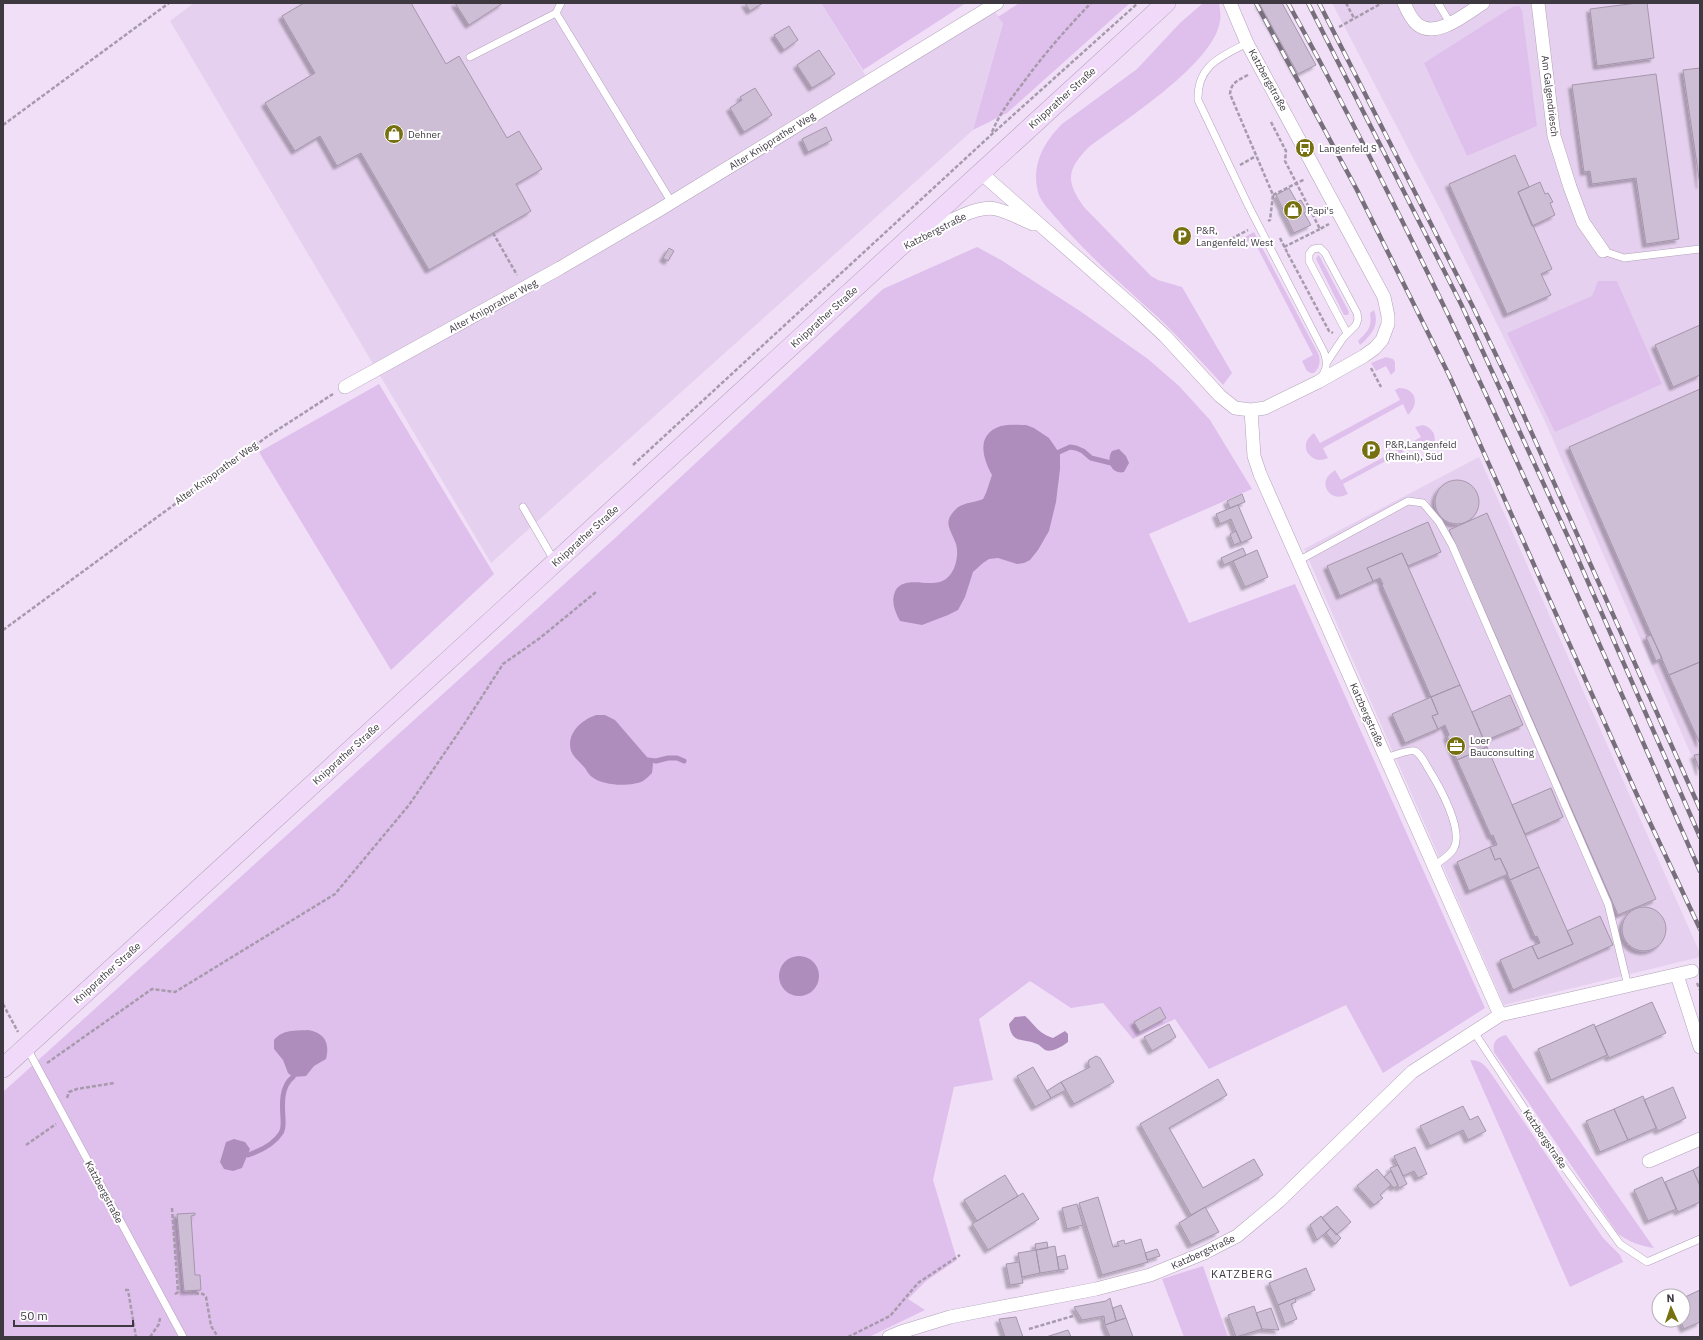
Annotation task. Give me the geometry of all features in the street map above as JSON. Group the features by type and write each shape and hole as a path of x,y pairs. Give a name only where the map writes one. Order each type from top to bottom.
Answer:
{"main road":[{"name":"Knipprather Straße","path":"3,1068 1166,3"}],"street":[{"name":"Alter Knipprather Weg","path":"345,387 525,288 672,203 997,3"},
{"path":"1230,3 1247,43"},
{"path":"1404,3 1417,24 1425,28 1441,28 1483,3"},
{"name":"Am Galgendriesch","path":"1538,3 1554,136 1570,188 1583,222 1603,251"},
{"name":"Katzbergstraße","path":"981,173 1165,336 1220,396 1235,408 1251,410 1265,408 1318,382 1364,356 1375,348 1387,331 1388,316 1384,297 1247,43"},
{"name":"Katzbergstraße","path":"895,252 959,216 980,210 995,208 1044,229"},
{"name":"Katzbergstraße","path":"1251,410 1254,456 1260,474 1500,1016"},
{"name":"Katzbergstraße","path":"889,1337 950,1317 1096,1289 1150,1275 1204,1254 1237,1236 1279,1201 1412,1072 1500,1016 1692,971"},
{"path":"1677,975 1700,1047"},
{"path":"1648,1161 1700,1139"}],"lane":[{"path":"470,58 556,13 561,3"},
{"path":"1438,3 1450,23"},
{"path":"556,13 672,203"},
{"name":"Katzbergstraße","path":"1247,43 1215,61 1203,73 1197,88 1198,100 1258,226 1324,352 1327,362"},
{"path":"1318,382 1324,373 1327,362 1342,338 1347,333 1356,324 1358,319 1357,313 1326,253 1320,248 1313,249 1309,254 1309,261 1347,333"},
{"path":"1603,251 1624,258 1700,249"},
{"path":"1298,561 1408,501 1423,503 1439,522 1452,545 1608,904 1628,986"},
{"path":"523,507 556,562"},
{"path":"1386,758 1410,750 1415,751 1420,755 1440,786 1456,828 1456,839 1454,848 1434,866"},
{"name":"Katzbergstraße","path":"1474,1032 1549,1146 1620,1244 1647,1262 1700,1240"},
{"name":"Katzbergstraße","path":"26,1046 183,1337"}],"path":[{"path":"3,125 169,3"},
{"path":"1091,3 1066,29 1033,70 999,115 991,135 1138,3"},
{"path":"1346,3 1354,18"},
{"path":"1339,27 1382,3"},
{"path":"1231,239 1270,220 1273,195 1230,94 1232,85 1235,82 1250,74"},
{"path":"1270,120 1286,151 1285,161 1320,228"},
{"path":"1246,162 1256,156"},
{"path":"1273,195 1307,178"},
{"path":"1284,247 1330,224"},
{"path":"493,233 525,288"},
{"name":"Alter Knipprather Weg","path":"3,630 268,436 345,387"},
{"path":"38,1070 152,989 174,992 335,894 409,805 464,726 503,664 540,638 596,592"},
{"path":"3,1004 26,1046"},
{"path":"150,1337 159,1324 165,1303 178,1292 172,1208"},
{"path":"848,1337 890,1316 918,1282 960,1255"},
{"path":"125,1290 128,1290 136,1337"},
{"path":"191,1291 191,1293 203,1294 206,1298 211,1326 218,1337"},
{"path":"1029,1329 1073,1316"}],"shaded area":[{"path":"194,3 821,3 869,81 989,5 1003,22 973,130 491,563 170,21"},
{"path":"821,3 966,3 863,70"},
{"path":"1019,3 1130,3 1007,113 973,130 1003,23 998,17"},
{"path":"1203,3 1219,3 1220,21 1214,38 1202,55 1185,73 1165,90 1089,147 1076,162 1071,176 1071,182 1084,207 1151,276 1158,280 1182,287 1232,373 1223,385 1162,321 1108,272 1069,233 1043,203 1038,192 1036,182 1038,163 1045,146 1062,124 1137,69 1180,23"},
{"path":"1332,3 1700,3 1700,775 1543,417 1443,215"},
{"path":"1519,6 1522,10 1537,126 1467,156 1424,63 1512,7"},
{"path":"1254,232 1318,353 1319,364 1314,373 1307,371 1302,361 1313,355 1253,239 1242,244 1243,238"},
{"path":"977,247 1001,260 1080,311 1148,359 1179,386 1210,420 1252,489 1149,534 1189,623 1295,584 1485,1008 1383,1073 1346,1005 1209,1069 1175,1019 1133,1039 1103,1003 1071,1008 1030,981 979,1019 993,1080 954,1087 933,1180 957,1260 926,1281 908,1299 925,1310 869,1337 3,1337 3,1092 614,539 883,289"},
{"path":"1318,255 1349,312 1348,315 1344,315 1316,259"},
{"path":"1598,281 1617,281 1662,384 1555,432 1507,333 1592,296"},
{"path":"1374,310 1376,321 1373,330 1368,338 1360,345 1358,341 1370,326 1370,313"},
{"path":"1386,357 1393,359 1395,362 1395,371 1391,375 1386,366 1376,371 1371,363"},
{"path":"379,384 494,574 391,670 259,452"},
{"path":"1399,388 1409,391 1414,397 1414,406 1408,415 1403,404 1323,448 1328,458 1316,460 1307,452 1307,441 1314,433 1320,443 1400,400 1395,390"},
{"path":"1026,425 1034,428 1049,438 1060,454 1060,469 1056,502 1049,531 1038,550 1030,560 1024,563 1017,564 998,558 989,559 983,563 973,572 965,597 958,610 922,625 900,621 896,613 893,600 897,588 903,584 915,582 935,583 941,581 950,575 955,567 957,548 950,529 949,521 952,513 957,508 983,499 986,493 992,475 988,468 983,447 988,434 1001,426"},
{"path":"1423,425 1431,429 1435,440 1434,444 1428,451 1423,441 1343,484 1348,494 1339,497 1329,493 1325,484 1326,479 1335,470 1341,480 1421,437 1415,427"},
{"path":"1119,449 1126,456 1129,463 1124,472 1113,469 1110,462 1110,455 1112,451"},
{"path":"1479,457 1700,953 1700,957 1504,1005 1304,549"},
{"path":"596,715 605,715 615,720 653,764 652,773 644,780 638,783 617,785 597,780 588,773 574,756 570,745 573,733 585,720"},
{"path":"799,956 813,962 819,976 813,990 799,996 785,990 779,976 785,962"},
{"path":"1025,1016 1040,1031 1053,1038 1065,1031 1068,1034 1068,1042 1057,1049 1048,1051 1032,1042 1015,1038 1010,1031 1009,1024 1015,1017"},
{"path":"308,1030 314,1031 325,1040 327,1044 326,1059 314,1066 306,1076 293,1077 288,1073 283,1060 274,1049 274,1040 285,1032"},
{"path":"1506,1035 1654,1248 1635,1243 1618,1234 1494,1052 1496,1040"},
{"path":"1470,1060 1482,1063 1490,1072 1603,1238 1620,1255 1623,1262 1570,1287"},
{"path":"234,1139 245,1142 250,1149 242,1168 233,1171 224,1169 220,1162 226,1142"},
{"path":"1203,1266 1228,1337 1184,1337 1162,1279"}],"building":[{"name":"Dehner","path":"304,3 411,3 446,64 459,56 507,138 519,131 542,169 516,184 531,211 429,270 361,153 337,166 320,136 295,151 265,103 315,73 282,16"},
{"path":"455,3 503,3 469,25"},
{"path":"745,3 763,3 750,11"},
{"path":"1259,3 1282,3 1316,65 1298,74"},
{"path":"1647,3 1654,58 1597,66 1590,9"},
{"path":"789,26 798,40 784,50 774,35"},
{"path":"819,50 835,74 812,88 797,65"},
{"path":"1700,68 1700,185 1683,70"},
{"path":"1656,74 1679,239 1646,244 1636,178 1592,184 1590,171 1584,172 1572,85"},
{"path":"755,88 772,115 744,132 730,108 742,100 740,97"},
{"path":"826,127 832,140 808,152 802,139"},
{"path":"1515,155 1529,187 1518,192 1552,269 1541,274 1551,295 1507,314 1449,184"},
{"path":"1540,182 1545,194 1548,193 1553,202 1550,203 1555,215 1532,226 1518,192"},
{"path":"1289,188 1297,202 1283,209 1276,195"},
{"path":"1301,200 1307,211 1304,213 1311,225 1294,233 1282,209"},
{"path":"669,248 674,251 668,261 663,258"},
{"path":"1700,325 1700,375 1673,387 1655,345"},
{"path":"1700,389 1700,662 1669,675 1569,447"},
{"path":"1457,480 1469,484 1475,490 1479,502 1475,514 1469,520 1457,524 1445,520 1439,514 1435,502 1439,490 1445,484"},
{"path":"1242,494 1245,502 1230,508 1227,501"},
{"path":"1238,505 1252,538 1241,543 1231,519 1220,524 1216,514"},
{"path":"1487,513 1656,899 1618,915 1449,530"},
{"path":"1428,522 1441,552 1408,566 1402,553 1367,568 1373,581 1340,596 1327,566"},
{"path":"1236,531 1241,542 1234,545 1230,534"},
{"path":"1243,548 1246,555 1224,565 1221,558"},
{"path":"1257,550 1268,577 1245,587 1233,561"},
{"path":"1402,553 1460,685 1431,697 1382,585 1383,584 1380,578 1373,581 1367,568"},
{"path":"1651,635 1662,658 1656,661 1646,637"},
{"path":"1700,662 1700,744 1669,675"},
{"path":"1460,685 1487,747 1457,760 1447,736 1449,735 1445,725 1438,729 1432,716 1438,714 1431,697"},
{"path":"1510,695 1523,725 1484,741 1472,712"},
{"path":"1431,697 1438,714 1432,716 1438,729 1405,743 1392,714"},
{"path":"1487,747 1539,867 1510,880 1500,858 1495,860 1490,847 1497,845 1493,835 1491,836 1457,760"},
{"path":"1700,754 1700,772 1694,755"},
{"path":"1551,788 1563,817 1525,834 1512,805"},
{"path":"1490,847 1495,860 1500,858 1508,874 1469,891 1457,862"},
{"path":"1539,867 1573,944 1538,959 1532,946 1540,943 1537,936 1535,937 1510,880"},
{"path":"1644,907 1656,911 1662,917 1666,929 1662,941 1656,947 1644,951 1632,947 1626,941 1622,929 1626,917 1632,911"},
{"path":"1600,916 1613,945 1513,990 1500,960 1532,946 1538,959 1573,944 1567,931"},
{"path":"1652,1002 1666,1033 1609,1058 1595,1027"},
{"path":"1160,1007 1166,1018 1140,1032 1134,1022"},
{"path":"1169,1024 1176,1037 1152,1051 1144,1037"},
{"path":"1594,1024 1607,1055 1551,1080 1538,1049"},
{"path":"1096,1056 1100,1058 1114,1082 1074,1104 1061,1082 1090,1067 1088,1064 1089,1060"},
{"path":"1033,1067 1051,1098 1035,1107 1017,1076"},
{"path":"1218,1079 1227,1095 1169,1128 1203,1188 1254,1159 1263,1175 1191,1215 1140,1124"},
{"path":"1061,1082 1066,1090 1051,1098 1047,1091"},
{"path":"1673,1087 1686,1118 1658,1131 1644,1100"},
{"path":"1643,1096 1656,1128 1628,1140 1614,1109"},
{"path":"1463,1106 1470,1120 1478,1116 1486,1131 1468,1140 1463,1130 1430,1146 1420,1126"},
{"path":"1614,1109 1628,1140 1600,1152 1586,1121"},
{"path":"1415,1147 1427,1174 1418,1178 1414,1171 1403,1176 1394,1156"},
{"path":"1398,1165 1407,1184 1399,1188 1390,1168"},
{"path":"1700,1166 1700,1186 1693,1170"},
{"path":"1377,1169 1391,1185 1380,1195 1383,1198 1374,1205 1357,1186"},
{"path":"1693,1170 1700,1186 1700,1202 1678,1212 1665,1182"},
{"path":"1391,1171 1398,1185 1394,1188 1384,1177"},
{"path":"1005,1175 1018,1196 977,1221 964,1200"},
{"path":"1662,1177 1676,1209 1648,1221 1634,1190"},
{"path":"1023,1193 1039,1219 988,1250 972,1224"},
{"path":"1098,1197 1113,1247 1119,1246 1117,1242 1124,1240 1125,1244 1141,1239 1148,1262 1102,1275 1079,1203"},
{"path":"1077,1204 1083,1225 1067,1229 1062,1208"},
{"path":"1337,1206 1351,1222 1336,1235 1322,1218"},
{"path":"1205,1207 1219,1232 1191,1245 1179,1223"},
{"path":"195,1213 195,1215 191,1216 195,1275 200,1275 201,1290 184,1291 177,1214"},
{"path":"1321,1216 1331,1228 1317,1240 1310,1225"},
{"path":"1331,1228 1341,1238 1335,1244 1326,1233"},
{"path":"1047,1242 1048,1248 1036,1250 1035,1244"},
{"path":"1055,1246 1059,1270 1040,1273 1036,1250"},
{"path":"1157,1249 1160,1256 1147,1260 1145,1253"},
{"path":"1036,1250 1040,1273 1022,1277 1018,1253"},
{"path":"1065,1255 1068,1269 1059,1270 1057,1257"},
{"path":"1019,1262 1023,1283 1010,1285 1006,1264"},
{"path":"1306,1268 1315,1290 1278,1305 1269,1283"},
{"path":"1700,1290 1700,1322 1691,1326 1691,1294"},
{"path":"1110,1298 1116,1321 1105,1325 1104,1316 1082,1320 1074,1307 1106,1301"},
{"path":"1295,1298 1296,1302 1291,1304 1297,1319 1285,1324 1278,1305"},
{"path":"1121,1305 1126,1318 1116,1321 1113,1308"},
{"path":"1254,1306 1262,1329 1236,1337 1228,1315"},
{"path":"1271,1308 1279,1330 1262,1329 1256,1313"},
{"path":"1016,1317 1023,1337 1005,1337 999,1319"},
{"path":"1126,1318 1133,1337 1110,1337 1105,1325"},
{"path":"1068,1330 1071,1337 1046,1337"}],"waterway":[{"path":"1059,452 1070,447 1076,448 1083,451 1091,458 1111,463"},
{"path":"648,760 656,761 668,758 677,758 684,761"},
{"path":"248,1155 266,1147 275,1141 281,1133 283,1129 282,1107 284,1090 286,1085 293,1077"}],"railway":[{"path":"1256,3 1357,190 1449,375 1637,795 1700,929"},
{"path":"1288,3 1345,109 1452,323 1603,651 1700,871"},
{"path":"1308,3 1461,304 1574,550 1700,837"},
{"path":"1319,3 1472,305 1508,380 1700,809"}],"place":[{"name":"Dehner","path":"394,134"},
{"name":"Langenfeld S","path":"1305,148"},
{"name":"Papi's","path":"1293,210"},
{"name":"P&R, Langenfeld, West","path":"1182,236"},
{"name":"P&R,Langenfeld (Rheinl), Süd","path":"1371,450"},
{"name":"Loer Bauconsulting","path":"1456,746"}],"district":[{"name":"KATZBERG","path":"1242,1274"}]}
